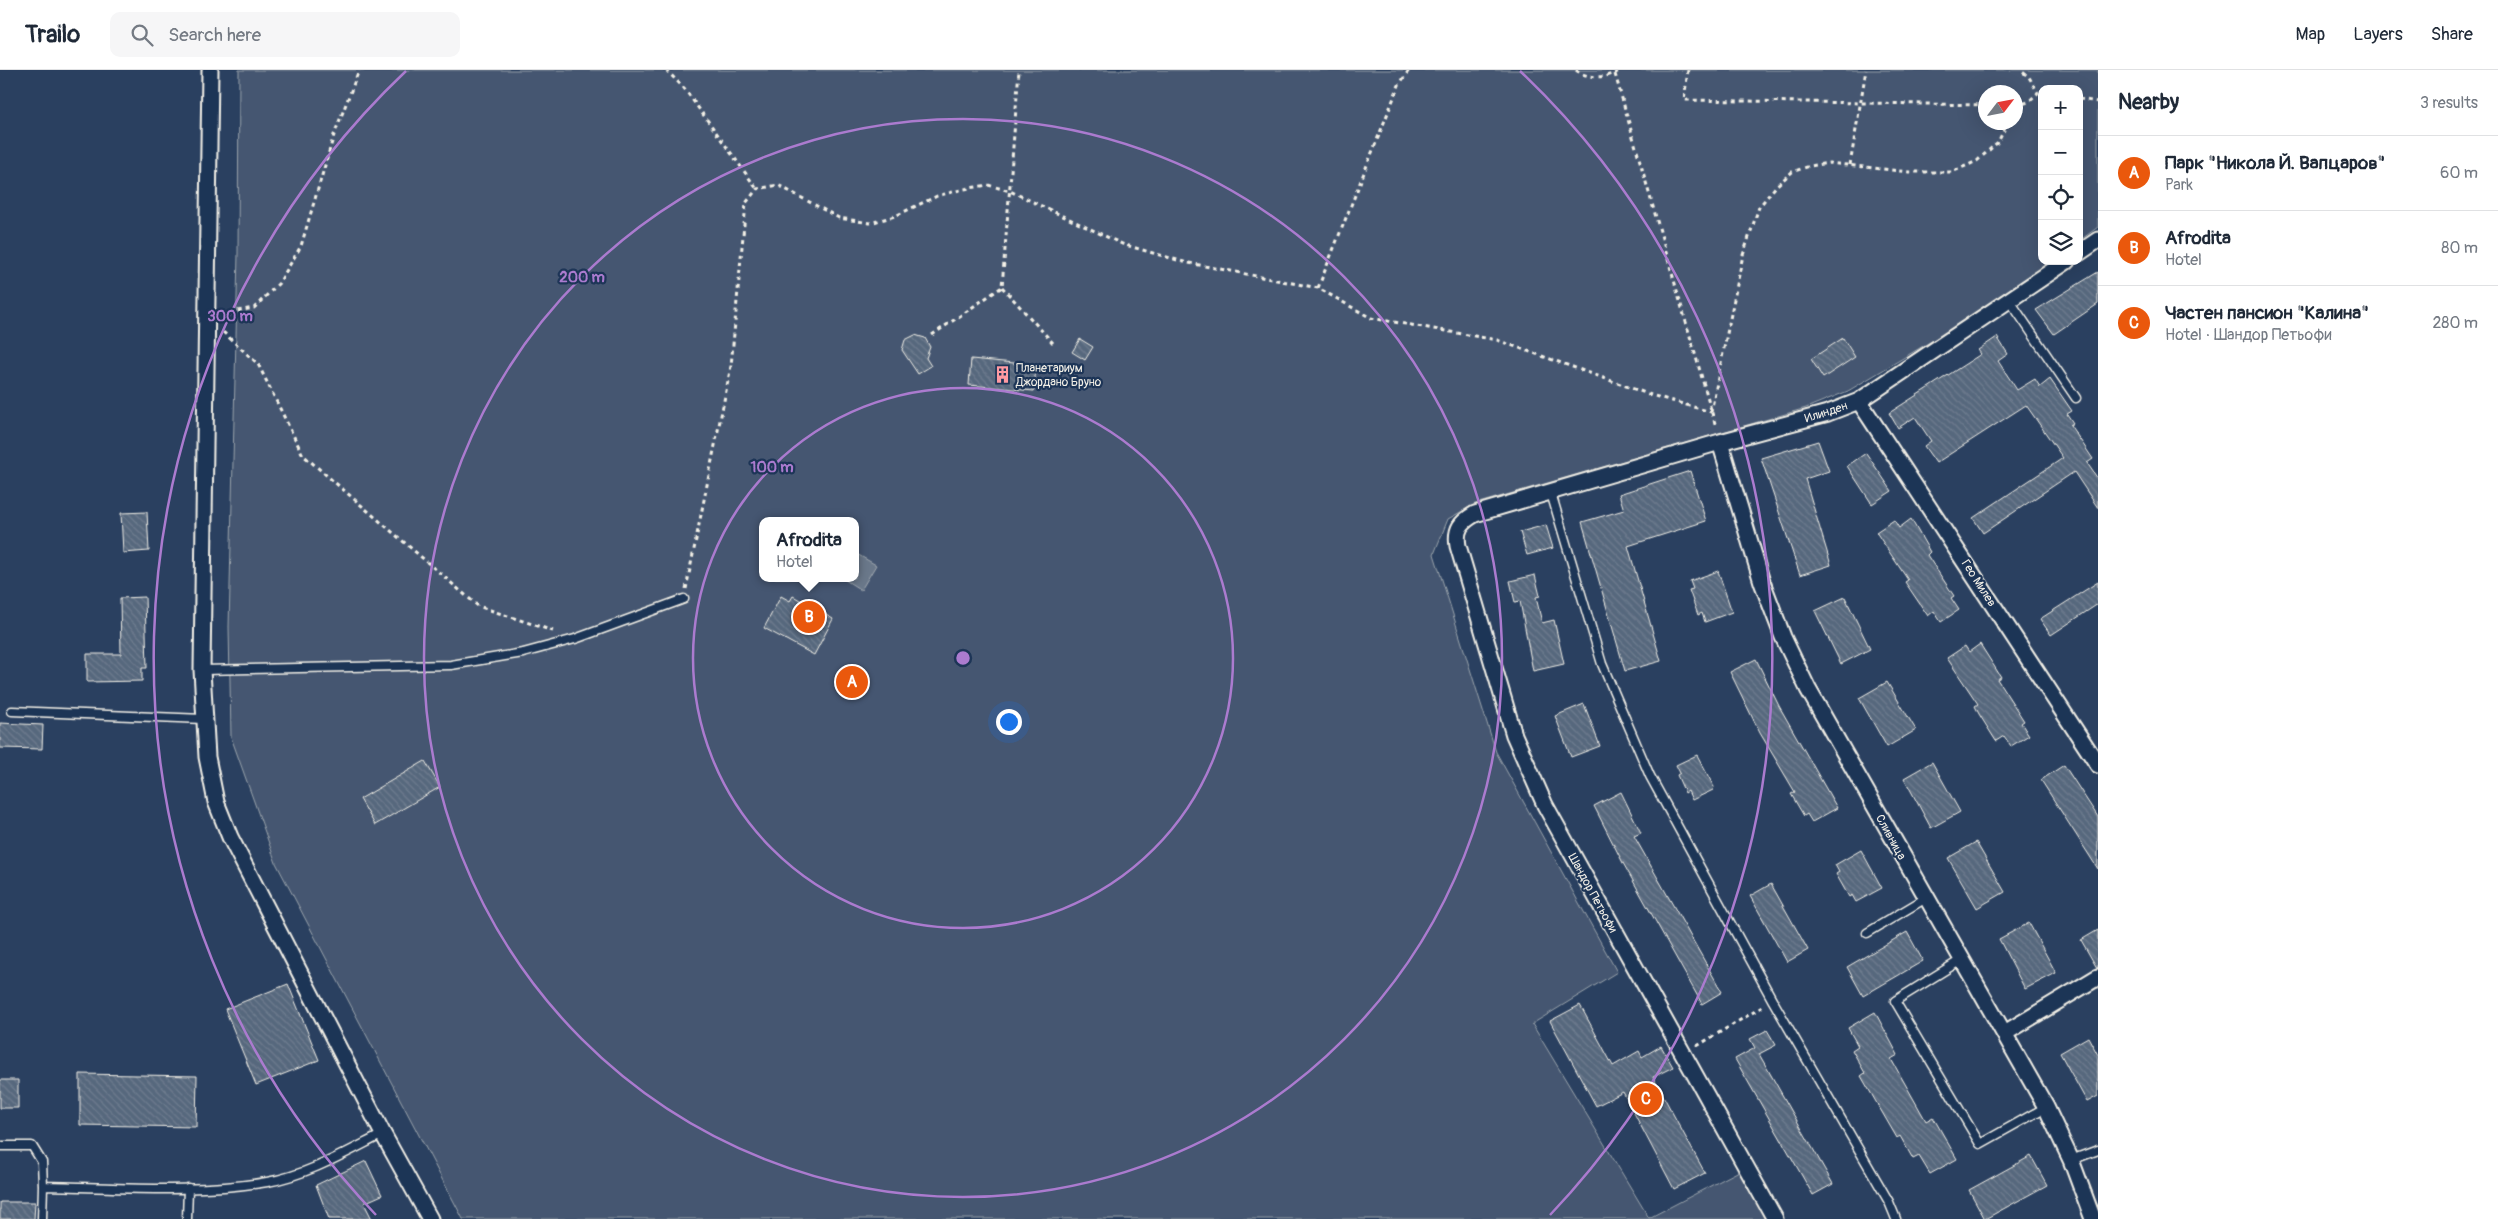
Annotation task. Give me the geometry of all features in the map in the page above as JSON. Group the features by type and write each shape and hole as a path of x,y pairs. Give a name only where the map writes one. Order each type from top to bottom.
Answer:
{"street":[{"path":"210,70 202,670 203,719 207,757 216,802 230,837 383,1134 430,1219"},
{"path":"2083,250 2098,240"},
{"name":"Илинден","path":"1458,546 1456,534 1463,522 1475,514 1720,442 1828,413 1859,401 2061,265"},
{"name":"Гео Милев","path":"1859,401 2098,765"},
{"name":"Сливница","path":"1720,442 1762,582 1783,637 1808,689 2046,1106 2072,1160 2094,1219"},
{"name":"Шандор Петьофи","path":"1458,546 1514,735 1545,805 1775,1219"},
{"path":"2005,1034 2098,977"}],"lane":[{"path":"2010,301 2076,398"},
{"path":"1551,493 1602,664 1650,776 1772,1001 1884,1194 1896,1219"},
{"path":"202,670 451,665 523,653 575,638 684,599"},
{"path":"12,711 203,719"},
{"path":"1867,933 1926,898"},
{"path":"1961,960 1895,1000 1980,1144 2046,1106"},
{"path":"42,1186 188,1188 268,1182 312,1168 383,1134"},
{"path":"0,1146 32,1146 42,1162 42,1219"},
{"path":"2072,1160 2098,1150"},
{"path":"187,1219 188,1188"}],"path":[{"path":"206,317 254,308 279,283 301,246 334,135 359,70"},
{"path":"666,70 684,88 757,189"},
{"path":"1020,70 1002,287 1053,343"},
{"path":"1318,288 1399,85 1409,70"},
{"path":"1576,70 1597,78 1615,74 1621,70"},
{"path":"1688,70 1684,100 1978,105"},
{"path":"1850,165 1862,104 1866,70"},
{"path":"2020,70 2029,77 2038,90"},
{"path":"1615,74 1711,412"},
{"path":"2023,104 2038,94"},
{"path":"2083,100 2098,102"},
{"path":"1711,412 1743,255 1759,207 1777,185 1792,172 1828,163 1909,172 1952,172 1977,161 1998,142 2004,130"},
{"path":"684,599 731,366 746,203 757,189 778,185 839,218 870,223 894,216 937,196 964,189 988,186 1010,191 1122,244 1184,262 1318,288 1371,318 1497,340 1651,395 1711,412"},
{"path":"932,335 1002,287"},
{"path":"206,317 258,364 303,455 478,606 575,638"},
{"path":"1684,1054 1772,1001"}],"shaded area":[{"path":"239,70 2098,70 2098,227 2083,238 2083,85 2038,85 2038,265 2047,265 2005,297 1848,391 1806,408 1475,504 1448,519 1434,554 1496,752 1617,972 1532,1024 1649,1218 1743,1169 1769,1219 463,1219 276,863 231,737 229,627 238,254"},
{"path":"859,555 876,565 861,590 848,582 859,582"}],"building":[{"path":"2098,272 2098,304 2054,334 2036,310"},
{"path":"915,335 925,338 930,347 926,358 931,366 918,374 902,350 905,340"},
{"path":"1997,337 2008,354 1998,361 2017,390 2035,379 2040,387 2050,379 2072,411 2067,414 2073,423 2070,425 2093,459 2087,463 2098,479 2098,508 2074,472 1983,533 1973,518 2063,458 2026,405 1936,463 1924,446 1931,441 1915,417 1898,428 1889,413 1981,354 1978,350"},
{"path":"1843,338 1855,357 1823,378 1811,359"},
{"path":"1080,339 1093,347 1085,360 1072,352"},
{"name":"Планетариум Джордано Бруно","path":"971,359 1036,365 1034,391 969,385"},
{"path":"1818,441 1829,471 1805,479 1831,565 1800,575 1761,458"},
{"path":"1866,453 1892,491 1872,504 1847,466"},
{"path":"1690,471 1706,521 1628,546 1661,661 1625,671 1582,522 1624,510 1619,494"},
{"path":"147,512 149,551 123,553 121,513"},
{"path":"1911,519 1930,552 1927,555 1954,596 1951,598 1959,610 1941,622 1934,611 1928,616 1905,582 1908,580 1876,532 1894,520 1899,528"},
{"path":"1546,525 1553,548 1527,555 1520,532"},
{"path":"1718,571 1732,612 1705,622 1702,613 1698,615 1689,590 1693,589 1690,581"},
{"path":"1535,575 1540,596 1536,597 1542,623 1554,620 1564,664 1533,671 1520,601 1515,602 1510,581"},
{"path":"2098,582 2098,604 2051,635 2040,619"},
{"path":"781,596 790,601 793,596 833,619 814,655 764,628"},
{"path":"145,597 147,668 142,668 142,681 87,682 87,654 121,654 120,598"},
{"path":"1845,597 1870,649 1841,664 1815,611"},
{"path":"1980,644 2001,677 1997,679 2024,721 2021,723 2029,735 2011,746 2004,736 1996,741 1975,706 1978,704 1947,658 1965,646 1969,652"},
{"path":"1756,659 1779,706 1837,808 1812,822 1807,814 1804,816 1791,794 1795,792 1760,733 1730,672"},
{"path":"1887,682 1916,730 1887,747 1859,698"},
{"path":"1584,704 1600,746 1571,757 1555,716"},
{"path":"0,723 43,725 42,749 0,748"},
{"path":"1697,755 1714,787 1713,790 1692,800 1688,791 1685,793 1677,775 1680,773 1676,765"},
{"path":"425,761 440,787 375,825 360,799"},
{"path":"1932,762 1960,812 1931,828 1904,778"},
{"path":"2064,765 2098,817 2098,869 2041,780"},
{"path":"1621,792 1641,833 1634,836 1722,992 1702,1004 1623,863 1594,806"},
{"path":"1976,842 2005,892 1977,908 1948,858"},
{"path":"1861,850 1882,888 1856,902 1852,895 1849,897 1836,874 1839,872 1835,865"},
{"path":"1771,884 1808,950 1787,962 1750,896"},
{"path":"2029,923 2056,973 2025,989 1999,939"},
{"path":"2098,930 2098,968 2097,968 2081,940"},
{"path":"1907,932 1923,961 1863,996 1847,967"},
{"path":"288,984 319,1060 256,1085 225,1009"},
{"path":"1580,1005 1613,1066 1639,1051 1642,1057 1661,1046 1673,1067 1653,1077 1705,1173 1674,1189 1623,1092 1596,1106 1550,1021"},
{"path":"1875,1012 1898,1055 1891,1059 1926,1121 1933,1117 1957,1159 1930,1174 1919,1156 1913,1159 1900,1136 1897,1138 1861,1076 1865,1073 1852,1050 1858,1046 1848,1028"},
{"path":"1767,1030 1776,1045 1759,1054 1833,1184 1813,1195 1735,1059 1755,1048 1750,1039"},
{"path":"2088,1037 2098,1055 2098,1096 2087,1102 2060,1053"},
{"path":"80,1074 197,1076 196,1127 80,1125"},
{"path":"0,1080 18,1080 18,1108 0,1108"},
{"path":"2031,1156 2047,1185 1985,1219 1969,1190"},
{"path":"366,1161 382,1195 364,1203 372,1219 329,1219 316,1185"},
{"path":"0,1202 35,1202 34,1219 0,1219"}],"place":[{"name":"Планетариум Джордано Бруно","path":"1002,375"},
{"name":"Afrodita","path":"809,617"},
{"name":"Парк \"Никола Й. Вапцаров\"","path":"852,682"},
{"name":"Частен пансион \"Калина\"","path":"1646,1099"}]}
